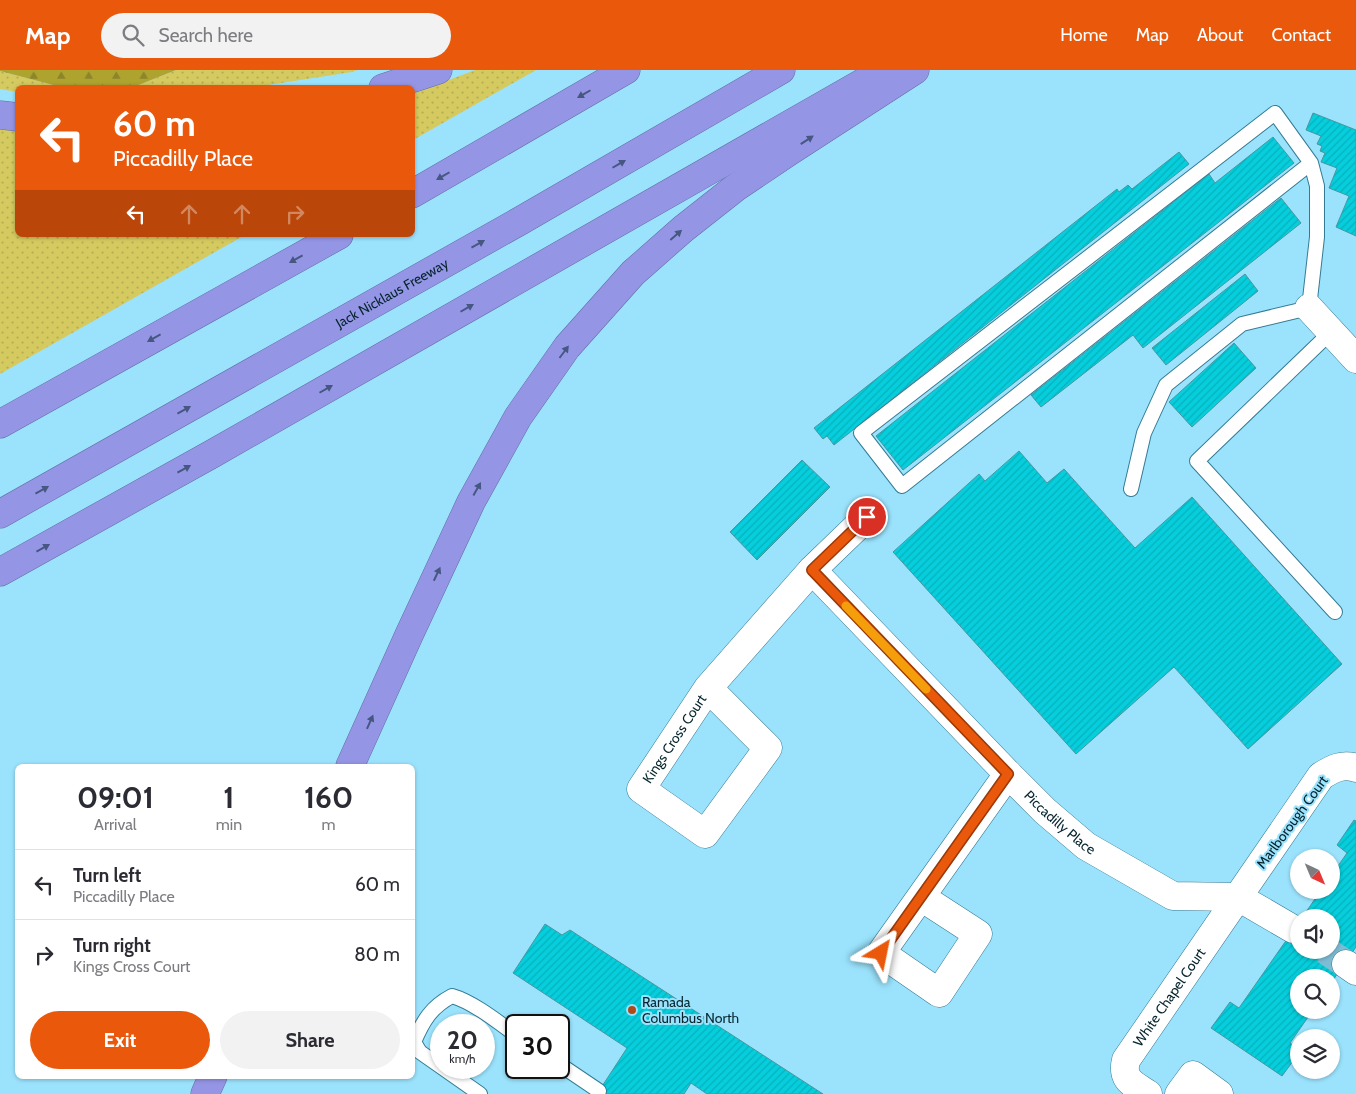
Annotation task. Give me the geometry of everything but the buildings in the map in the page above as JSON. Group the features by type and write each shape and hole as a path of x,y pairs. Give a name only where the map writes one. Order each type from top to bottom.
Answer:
{"highway":[{"path":"392,85 438,70"},
{"path":"415,192 626,70"},
{"name":"Jack Nicklaus Freeway","path":"0,514 520,221 781,70"},
{"path":"0,572 212,454 885,70"},
{"path":"351,764 471,502 518,417 567,347 634,273 735,188 915,70"},
{"path":"0,115 15,117"},
{"path":"0,424 334,237"},
{"path":"205,1094 211,1079"}],"street":[{"path":"1309,308 1356,359"},
{"name":"Kings Cross Court","path":"708,688 768,748 705,834 641,789 708,688 812,570 867,517"},
{"name":"Piccadilly Place","path":"812,570 1008,774 1045,811 1086,846 1173,896 1238,897 1290,927"},
{"name":"Marlborough Court","path":"1238,897 1321,776 1334,768 1350,766 1356,768"},
{"path":"921,897 1008,774"},
{"name":"White Chapel Court","path":"1148,1094 1127,1078 1124,1069 1126,1060 1238,897"},
{"path":"1179,1094 1193,1075 1219,1094"}],"lane":[{"path":"1132,489 1144,433 1166,385 1242,324 1309,308 1317,237 1318,186 1310,163 1275,113 860,434 902,486 1310,163"},
{"path":"1332,332 1197,461 1335,612"},
{"path":"415,1040 426,1018 439,1003 452,996 505,1027"},
{"path":"415,1044 420,1052 480,1094"},
{"path":"570,1071 599,1091"}],"shaded area":[{"path":"176,70 357,70 268,85 138,85"},
{"path":"475,70 536,70 415,139 415,93"},
{"path":"0,71 53,85 15,85 15,92 0,89"},
{"path":"0,128 15,130 15,237 241,237 0,374"}],"green space":[{"path":"176,70 138,85 53,85 0,71"}],"tunnel":[{"path":"1338,959 1346,964"}],"slow traffic":[{"path":"846,606 926,689"}],"place":[{"name":"Ramada Columbus North","path":"632,1010"}],"route":[{"path":"867,517 812,570 1008,774 881,953"}]}
